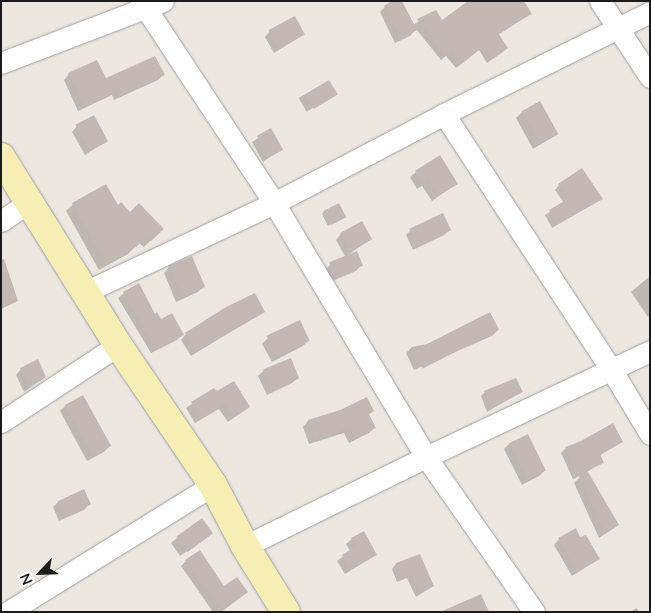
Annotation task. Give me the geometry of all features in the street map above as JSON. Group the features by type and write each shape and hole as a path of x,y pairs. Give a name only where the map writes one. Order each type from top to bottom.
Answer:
{"main road":[{"path":"1,157 118,345 213,485 245,546 286,612"}],"street":[{"path":"600,1 650,76"},
{"path":"1,63 150,4 274,203 426,456 534,612"},
{"path":"85,292 274,203 444,114 650,12"},
{"path":"444,114 611,368 650,434"},
{"path":"1,221 28,203"},
{"path":"1,422 118,345"},
{"path":"245,546 426,456 650,351"},
{"path":"8,612 213,485"}],"building":[{"path":"392,1 402,1 417,30 401,39 384,6"},
{"path":"468,1 524,1 532,14 498,33 508,48 493,59 484,46 461,64 452,52 446,56 417,19 436,10 442,20"},
{"path":"295,16 305,35 278,49 269,30"},
{"path":"155,56 165,75 120,95 118,90 84,107 68,73 97,60 106,78"},
{"path":"329,80 338,95 314,109 305,94"},
{"path":"540,101 558,134 540,144 522,111"},
{"path":"94,115 108,141 90,151 75,125"},
{"path":"271,128 283,150 269,158 257,136"},
{"path":"440,155 458,184 438,196 428,181 423,184 415,171"},
{"path":"582,168 603,199 557,224 549,210 568,199 558,184"},
{"path":"106,184 118,205 121,202 130,212 139,203 164,229 151,241 147,237 136,247 106,264 72,203"},
{"path":"339,203 346,217 331,225 324,211"},
{"path":"443,213 451,230 417,246 409,229"},
{"path":"362,221 372,239 350,251 340,233"},
{"path":"357,251 363,266 335,277 329,262"},
{"path":"192,256 205,287 182,297 169,266"},
{"path":"4,259 18,301 1,309 1,260"},
{"path":"139,283 155,314 157,312 161,319 172,313 184,335 156,349 123,292"},
{"path":"255,293 265,312 196,352 185,333 226,307"},
{"path":"490,312 499,330 422,369 413,351"},
{"path":"300,320 310,341 276,356 266,336"},
{"path":"291,358 299,378 271,390 263,369"},
{"path":"38,359 46,377 30,387 20,368"},
{"path":"516,378 523,392 492,408 484,391"},
{"path":"234,381 250,407 233,418 225,404 201,419 191,402 214,388 217,391"},
{"path":"83,395 111,446 93,456 65,405"},
{"path":"367,397 374,411 369,414 376,428 355,438 350,428 314,440 308,420 340,410"},
{"path":"613,423 623,442 600,454 604,463 578,475 565,447 581,441"},
{"path":"528,434 546,471 527,480 509,443"},
{"path":"588,472 619,525 605,534 579,476"},
{"path":"84,489 91,504 65,517 58,501"},
{"path":"202,518 213,533 187,552 176,537"},
{"path":"576,528 580,537 586,535 600,559 577,572 558,538"},
{"path":"364,531 377,555 350,570 342,555 356,547 351,538"},
{"path":"200,550 224,586 237,577 248,592 222,611 185,560"},
{"path":"420,554 434,586 421,593 412,574 402,578 396,563"},
{"path":"481,594 489,612 440,612"}]}
